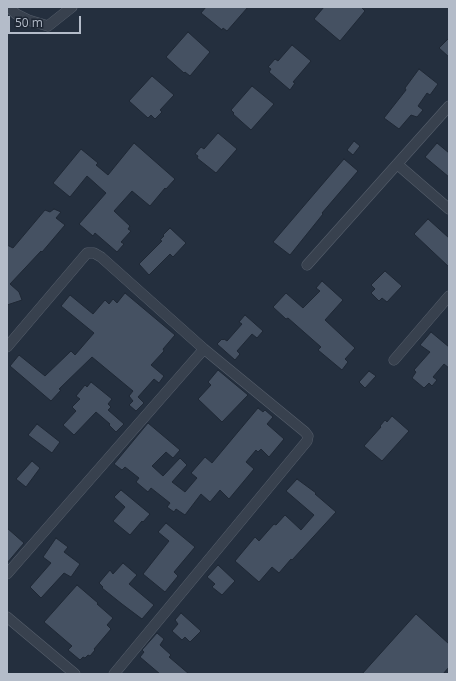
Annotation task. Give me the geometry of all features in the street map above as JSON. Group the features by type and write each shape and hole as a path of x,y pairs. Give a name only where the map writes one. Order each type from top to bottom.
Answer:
{"street":[{"path":"9,7 16,14 28,20 48,26 72,7"},
{"path":"307,265 449,106"},
{"path":"397,164 449,209"},
{"path":"7,346 87,253 94,253 101,257 204,349 308,436 307,441 114,674"},
{"path":"394,360 449,296"},
{"path":"7,574 204,349"},
{"path":"7,616 75,674"}],"building":[{"path":"206,7 248,7 227,31 223,28 222,30 201,13"},
{"path":"324,7 361,7 365,11 340,41 314,19"},
{"path":"188,32 210,52 190,76 185,72 184,73 166,57"},
{"path":"449,38 449,57 439,48"},
{"path":"292,45 311,61 293,82 295,83 290,90 269,72 271,69 268,67 275,59 278,61"},
{"path":"419,69 438,84 430,95 427,93 418,106 423,110 417,117 411,115 399,129 384,118 406,90 405,88"},
{"path":"152,76 174,95 160,110 162,112 155,119 151,115 148,118 129,101"},
{"path":"252,86 274,104 251,130 233,114 234,113 231,110"},
{"path":"218,133 237,149 216,173 197,158 198,156 195,154 201,147 204,149"},
{"path":"354,141 360,146 353,155 347,150"},
{"path":"134,143 175,179 166,189 165,188 150,206 132,191 114,211 130,226 128,229 131,231 121,242 124,244 117,252 95,233 93,236 79,224 106,193 87,176 70,197 53,183 81,149 98,163 96,165 108,175"},
{"path":"437,143 449,153 449,177 425,157"},
{"path":"344,159 358,171 322,213 323,214 290,255 273,242"},
{"path":"54,209 61,212 56,218 65,225 42,252 41,251 10,284 19,292 22,300 7,305 7,245 13,248 45,210 50,212"},
{"path":"428,219 449,238 449,267 414,234"},
{"path":"170,228 186,243 173,257 170,254 149,275 139,264 162,241 160,240 164,236 163,235"},
{"path":"385,271 402,286 387,302 382,298 379,301 371,293 375,289 371,285"},
{"path":"322,281 343,300 325,320 355,348 345,359 348,362 342,370 318,350 321,347 273,307 286,293 303,308 320,291 316,288"},
{"path":"125,293 175,335 163,349 164,351 151,365 164,376 159,383 154,379 138,397 144,403 136,411 129,405 133,401 129,396 133,391 92,357 59,389 61,390 51,401 10,366 19,355 45,376 71,351 75,355 94,333 61,306 70,295 93,314 105,300 109,304 113,299 117,303"},
{"path":"245,315 263,331 257,338 252,334 237,351 240,354 235,360 217,344 222,339 227,341 242,324 239,322"},
{"path":"431,332 449,347 449,368 444,364 433,377 437,380 432,386 429,383 424,388 412,378 416,372 414,370 430,352 420,345"},
{"path":"218,370 248,395 222,422 198,399 211,385 208,382"},
{"path":"369,371 376,376 365,388 359,382"},
{"path":"91,382 112,399 108,404 111,407 108,410 124,424 116,432 109,425 110,424 96,412 74,435 63,425 76,411 72,407 80,399 76,396 85,385 87,387"},
{"path":"258,408 263,412 265,410 273,417 267,424 284,439 269,457 261,449 258,452 256,450 246,462 254,469 229,499 220,490 210,502 201,494 185,515 176,509 174,512 167,507 170,503 151,488 148,492 136,482 139,478 125,467 122,470 114,464 148,423 180,450 173,458 166,452 152,466 163,476 180,458 187,465 172,482 185,492 197,478 191,473 205,457 212,463"},
{"path":"392,416 409,431 382,461 364,446 381,427 380,426 385,420 387,422"},
{"path":"37,424 60,442 52,453 28,435"},
{"path":"32,461 40,468 26,487 16,479"},
{"path":"297,479 316,493 315,494 336,512 279,573 272,567 259,582 235,561 255,537 259,541 274,524 276,525 285,515 301,530 314,515 286,491"},
{"path":"121,490 150,514 130,535 113,521 125,507 114,497"},
{"path":"166,523 195,547 174,572 178,576 165,592 143,574 169,541 158,532"},
{"path":"7,528 24,543 7,563"},
{"path":"56,538 68,547 64,552 80,564 71,577 64,573 41,598 30,587 51,563 43,557"},
{"path":"123,563 137,575 129,584 154,605 142,619 102,588 103,587 99,583 110,570 113,574"},
{"path":"218,565 235,581 222,595 212,587 215,584 207,577"},
{"path":"77,585 113,618 107,625 111,629 94,649 95,650 90,656 88,655 85,658 83,657 80,660 68,650 72,646 44,622"},
{"path":"181,613 201,631 190,642 185,637 182,640 172,631 178,624 175,620"},
{"path":"416,614 449,644 449,667 443,674 362,674"},
{"path":"157,633 164,639 160,645 171,655 169,657 189,674 160,674 140,657 144,652 142,650"}]}
